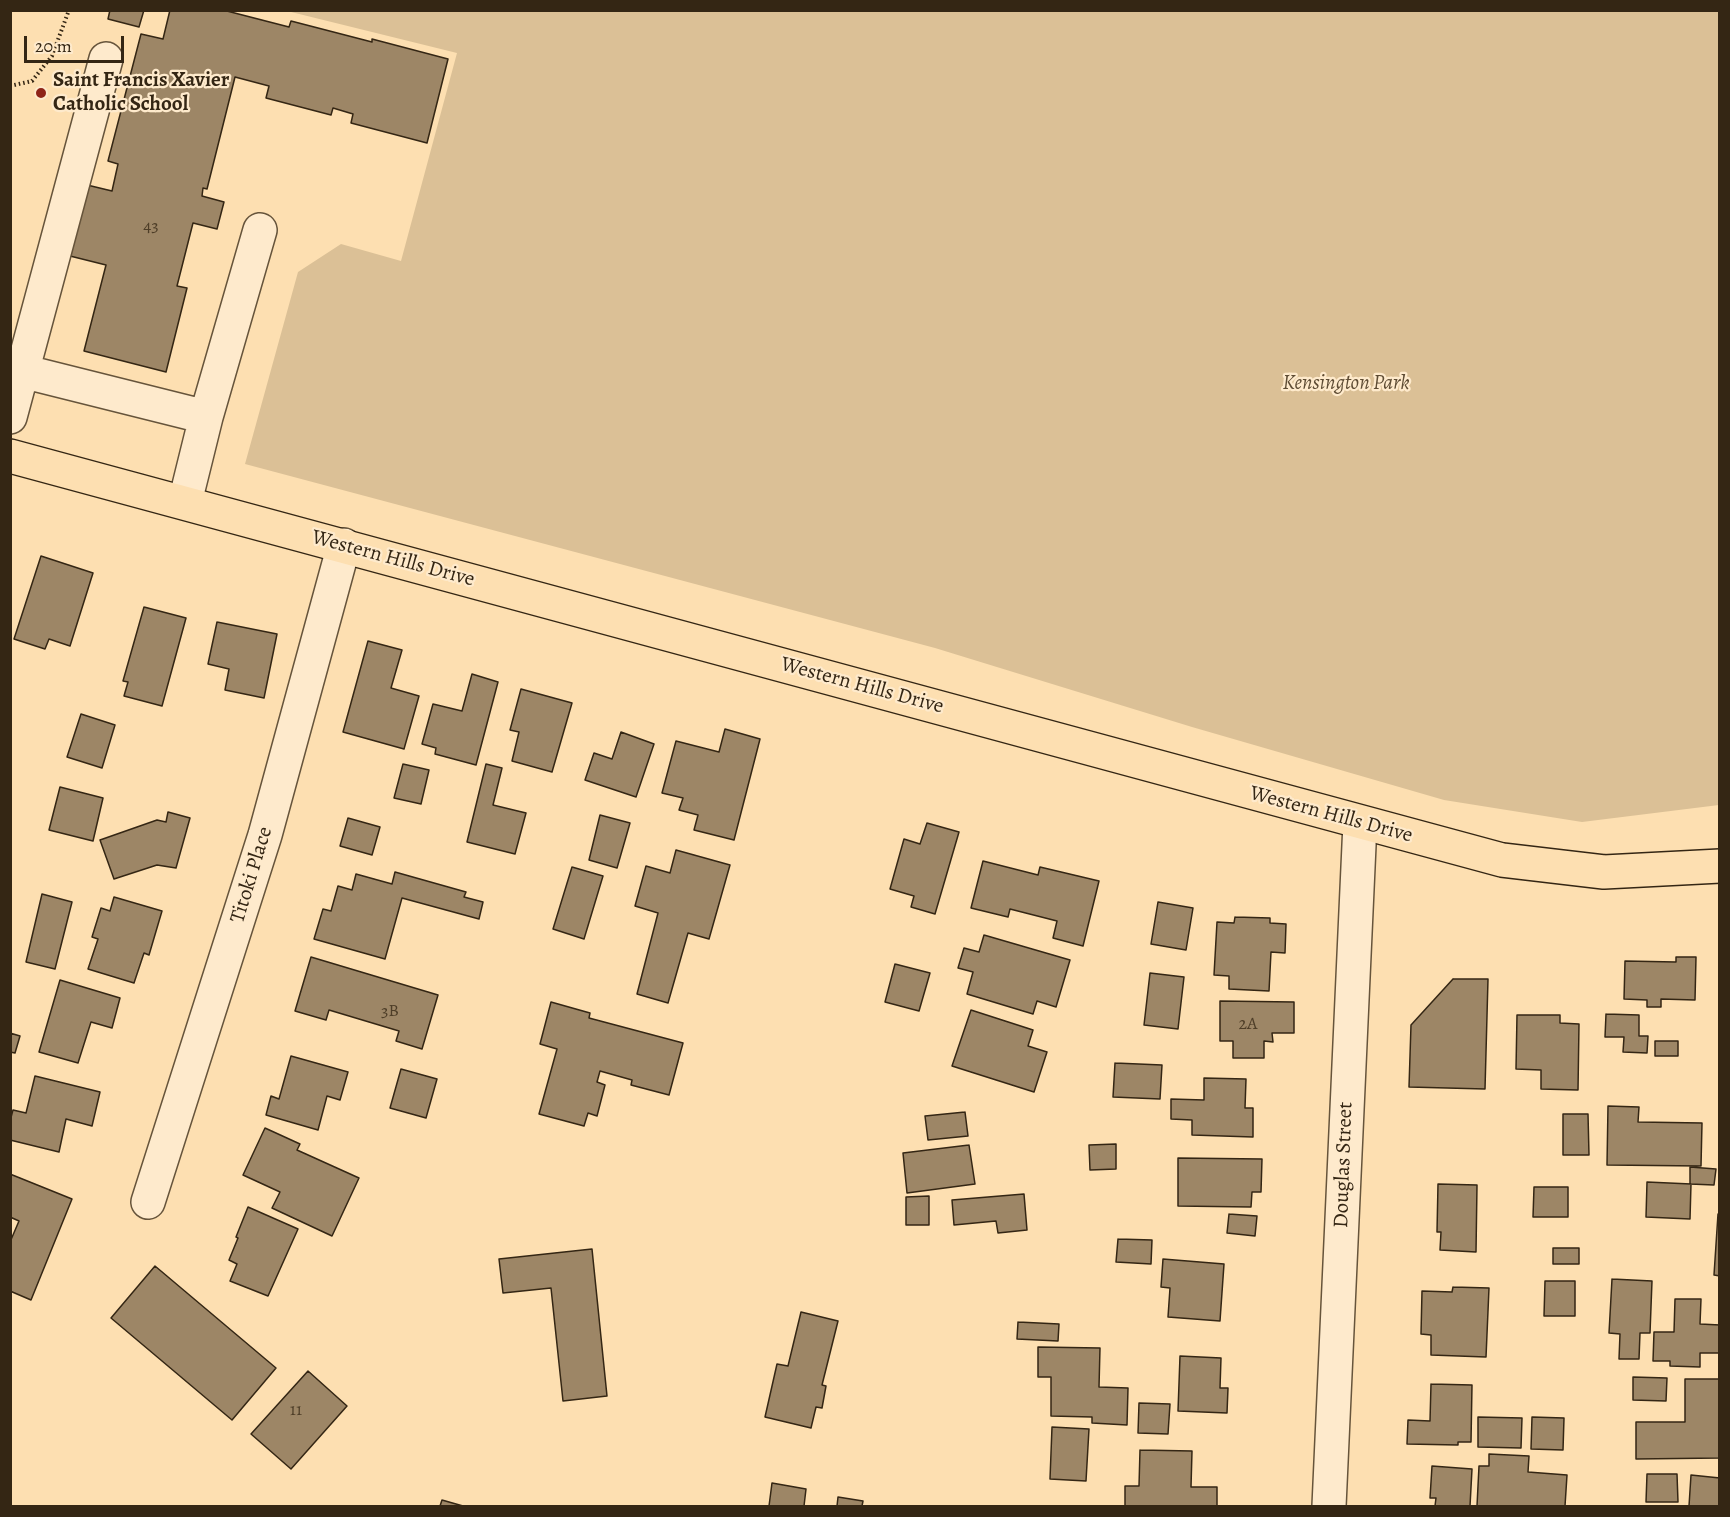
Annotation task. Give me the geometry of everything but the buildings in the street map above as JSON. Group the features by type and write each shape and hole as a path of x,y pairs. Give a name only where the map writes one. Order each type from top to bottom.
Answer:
{"highway":[{"name":"Western Hills Drive","path":"10,456 1502,860 1604,872 1719,866"}],"street":[{"path":"10,417 106,59"},
{"path":"185,502 206,417 260,230"},
{"path":"22,371 206,417"},
{"name":"Titoki Place","path":"148,1202 265,835 344,545"},
{"name":"Douglas Street","path":"1329,1506 1360,823"}],"path":[{"path":"10,87 32,81 52,56 69,10"}],"green space":[{"name":"Kensington Park","path":"287,11 1719,11 1719,805 1582,822 1444,800 1192,727 935,648 245,464 298,272 341,244 401,261 457,53"}],"place":[{"name":"Saint Francis Xavier Catholic School","path":"41,93"}]}
